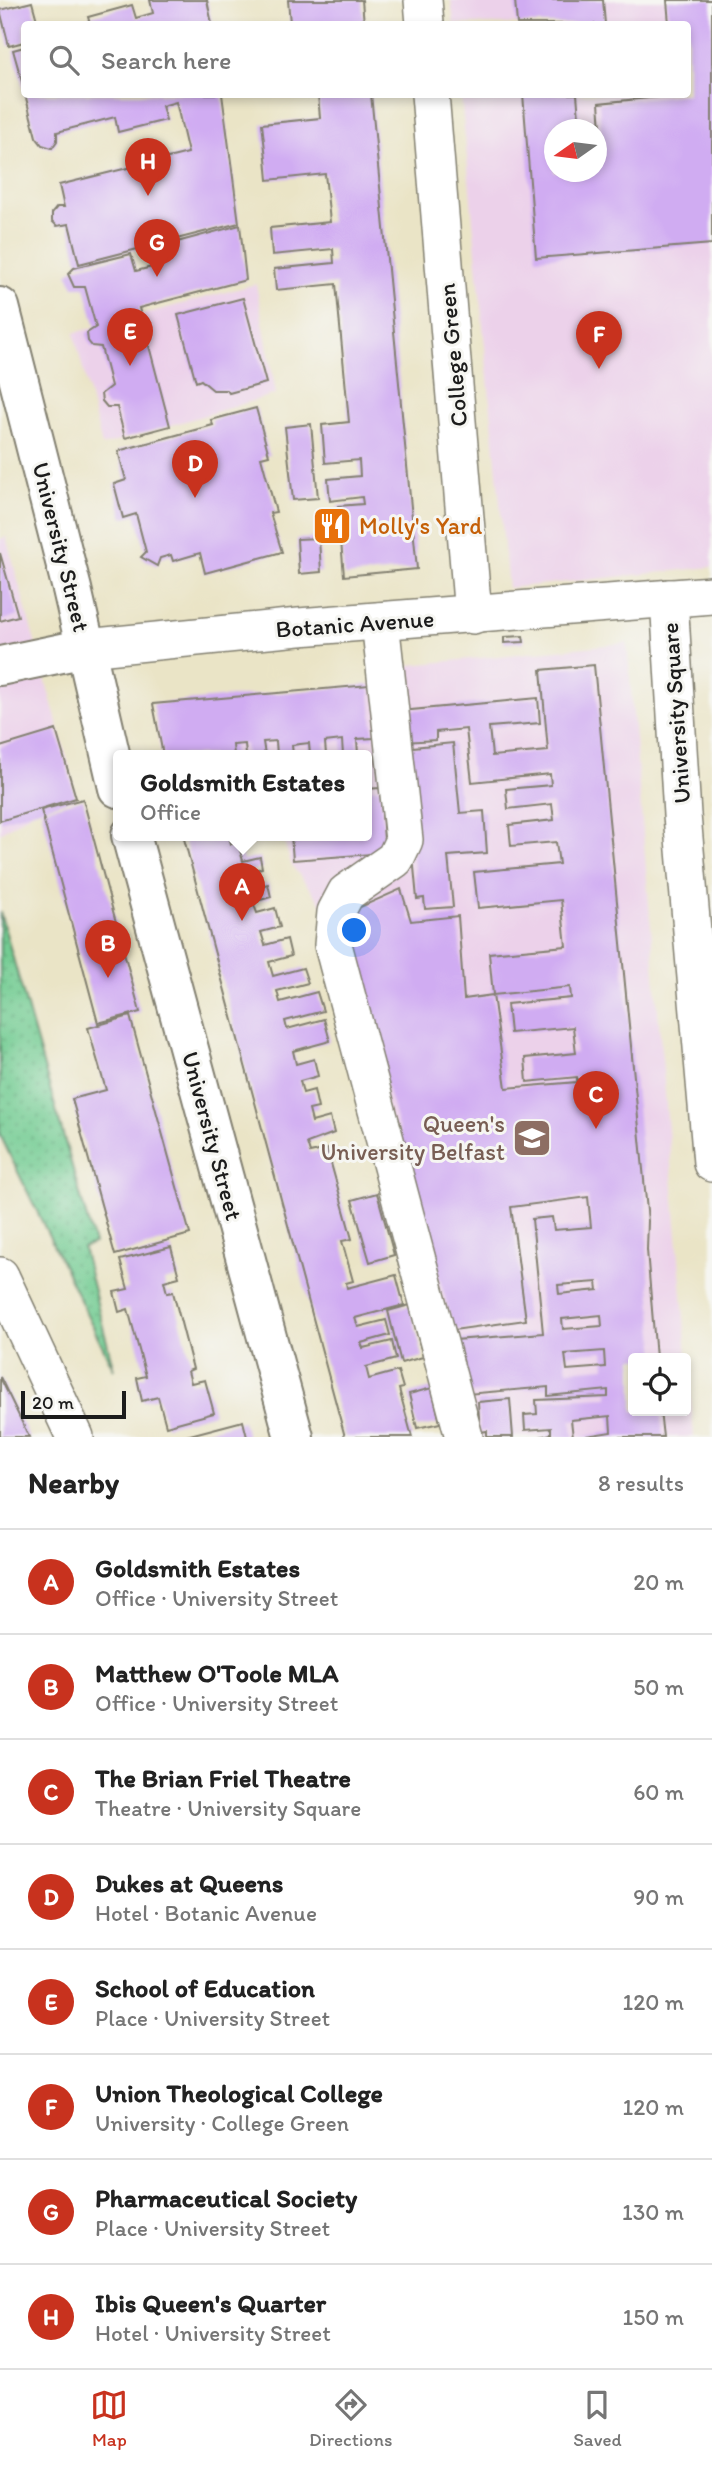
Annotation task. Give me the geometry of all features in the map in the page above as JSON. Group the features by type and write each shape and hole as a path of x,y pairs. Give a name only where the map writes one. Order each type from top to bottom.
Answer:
{"street":[{"path":"423,0 425,21"},
{"name":"College Green","path":"430,98 473,615"},
{"name":"University Street","path":"0,307 113,766"},
{"name":"Botanic Avenue","path":"0,666 86,648 380,621 712,595"},
{"name":"University Square","path":"669,598 682,815 712,1163"},
{"path":"380,621 404,840 395,859 346,893 336,912 333,945 464,1437"},
{"name":"University Street","path":"133,841 294,1437"},
{"path":"0,1276 75,1437"}],"shaded area":[{"path":"451,0 712,0 712,567 508,588 461,98 691,98 691,21 454,21"},
{"path":"256,284 276,394 102,446 74,333"},
{"path":"6,537 74,784 0,833 0,539"},
{"name":"Queen's University Belfast","path":"627,643 687,1353 628,1353 628,1416 691,1416 691,1401 694,1437 478,1437 334,919 292,866 284,841 372,841 372,750 160,750 153,704 369,685 411,665"}],"green space":[{"path":"0,912 94,1244 83,1248 114,1370 0,1135"}],"building":[{"path":"150,0 207,0 211,21 89,21 88,17 132,5 136,18 153,13"},
{"path":"288,0 362,0 364,21 290,21"},
{"path":"515,0 603,0 605,21 517,21"},
{"path":"667,0 712,0 712,244 536,258 523,98 577,98 579,119 544,119 544,182 607,182 607,119 600,119 599,103 648,98 691,98 691,21 669,21"},
{"path":"32,2 37,21 21,21 21,43 9,46 0,10"},
{"path":"21,48 21,78 13,50"},
{"path":"26,98 223,98 239,223 79,264 69,224 57,226 52,221 52,213 57,207 64,207 59,185 188,153 176,102 162,106 166,120 118,132 115,117 57,132 57,141 52,148 42,145 36,137"},
{"path":"318,98 371,98 417,569 344,576 338,506 363,504 362,497 330,501 328,479 360,476 359,460 325,463 322,425 349,422 336,284 276,290 274,269 334,263 333,249 272,255 270,228 330,222 325,174 268,180 262,124 320,118"},
{"path":"240,225 246,280 139,308 170,426 125,438 117,407 107,407 102,401 101,394 111,386 101,347 92,346 88,341 87,333 96,327 85,287 74,287 68,274 74,268 131,254 136,271 160,265 155,248"},
{"path":"243,298 266,383 229,393 227,390 213,390 201,380 196,382 178,315"},
{"path":"256,408 269,455 261,457 276,512 270,513 282,552 205,573 200,553 173,561 171,555 160,558 157,566 141,557 146,552 136,514 123,518 114,484 126,480 118,451 213,425 211,420"},
{"path":"311,424 318,498 293,500 285,427"},
{"path":"319,538 321,572 299,574 297,539"},
{"path":"0,553 18,616 0,621"},
{"path":"523,636 524,642 504,643 504,637"},
{"path":"594,665 648,1221 647,1250 656,1353 628,1353 628,1416 661,1416 663,1437 580,1437 611,1432 610,1416 571,1420 573,1437 540,1437 551,1434 551,1428 525,1430 524,1415 537,1414 536,1400 608,1397 608,1390 548,1396 548,1387 467,1394 455,1340 543,1333 532,1219 552,1217 554,1230 591,1227 588,1197 511,1207 526,1320 454,1330 340,916 401,889 411,921 458,916 464,999 493,995 489,953 566,946 561,900 478,908 474,872 559,864 556,842 511,846 509,825 554,820 552,804 508,809 506,789 551,785 550,774 472,782 466,729 436,732 436,740 404,742 401,711 538,698 540,723 489,727 492,756 548,751 541,670","holes":["570,987 571,998 507,1004 510,1033 573,1027 576,1053 525,1058 527,1082 577,1077 577,1082 506,1088 493,995","597,1282 598,1290 559,1294 558,1285","601,1315 602,1326 563,1329 562,1319","604,1351 605,1367 567,1370 565,1354"]},
{"path":"369,685 374,738 357,739 358,750 343,750 342,740 325,742 326,750 310,750 309,743 292,745 292,750 277,750 276,741 263,742 264,750 246,750 245,744 233,745 234,750 162,750 153,704"},
{"path":"56,730 76,798 0,821 0,747"},
{"path":"453,743 460,813 484,811 487,853 448,856 453,907 425,909 424,898 417,899 403,748"},
{"path":"380,788 385,853 293,860 291,841 372,841 372,789"},
{"path":"83,799 140,1012 98,1023 41,810"},
{"path":"185,841 230,841 231,844 238,843 243,861 260,857 262,868 246,872 250,889 268,884 271,897 253,902 257,913 275,908 280,927 261,932 265,945 287,939 291,956 269,962 273,976 303,968 308,983 277,991 280,1002 317,992 323,1011 285,1021 287,1029 324,1019 330,1041 293,1051 296,1064 314,1059 318,1076 300,1081 303,1093 314,1090 318,1108 309,1110 312,1122 330,1117 334,1133 307,1143 310,1153 327,1149 352,1239 342,1241 353,1281 346,1283 347,1288 396,1275 404,1305 355,1318 358,1327 386,1320 390,1335 361,1343 363,1348 392,1341 396,1359 366,1367 369,1379 398,1371 403,1388 399,1389 412,1437 345,1437"},
{"path":"130,1016 190,1234 115,1255 72,1099 106,1090 88,1028"},
{"path":"377,1193 394,1255 370,1262 352,1200"},
{"path":"171,1247 179,1277 164,1281 167,1293 173,1292 193,1369 188,1371 191,1383 205,1380 214,1413 166,1426 158,1397 142,1401 137,1378 146,1376 128,1309 119,1312 114,1292 128,1289 120,1260"},
{"path":"410,1305 423,1357 401,1363 388,1311"},
{"path":"0,1377 19,1416 29,1437 0,1437"},
{"path":"432,1388 440,1423 417,1428 409,1394"},
{"path":"510,1399 513,1437 487,1437 487,1431 480,1432 478,1402"},
{"path":"243,1421 247,1437 186,1437 186,1436"}],"place":[{"name":"Ibis Queen's Quarter","path":"148,196"},
{"name":"Pharmaceutical Society","path":"157,277"},
{"name":"School of Education","path":"130,366"},
{"name":"Union Theological College","path":"599,369"},
{"name":"Dukes at Queens","path":"195,498"},
{"name":"Molly's Yard","path":"332,526"},
{"name":"Goldsmith Estates","path":"242,921"},
{"name":"Matthew O'Toole MLA","path":"108,978"},
{"name":"The Brian Friel Theatre","path":"596,1129"},
{"name":"Queen's University Belfast","path":"532,1138"}]}
